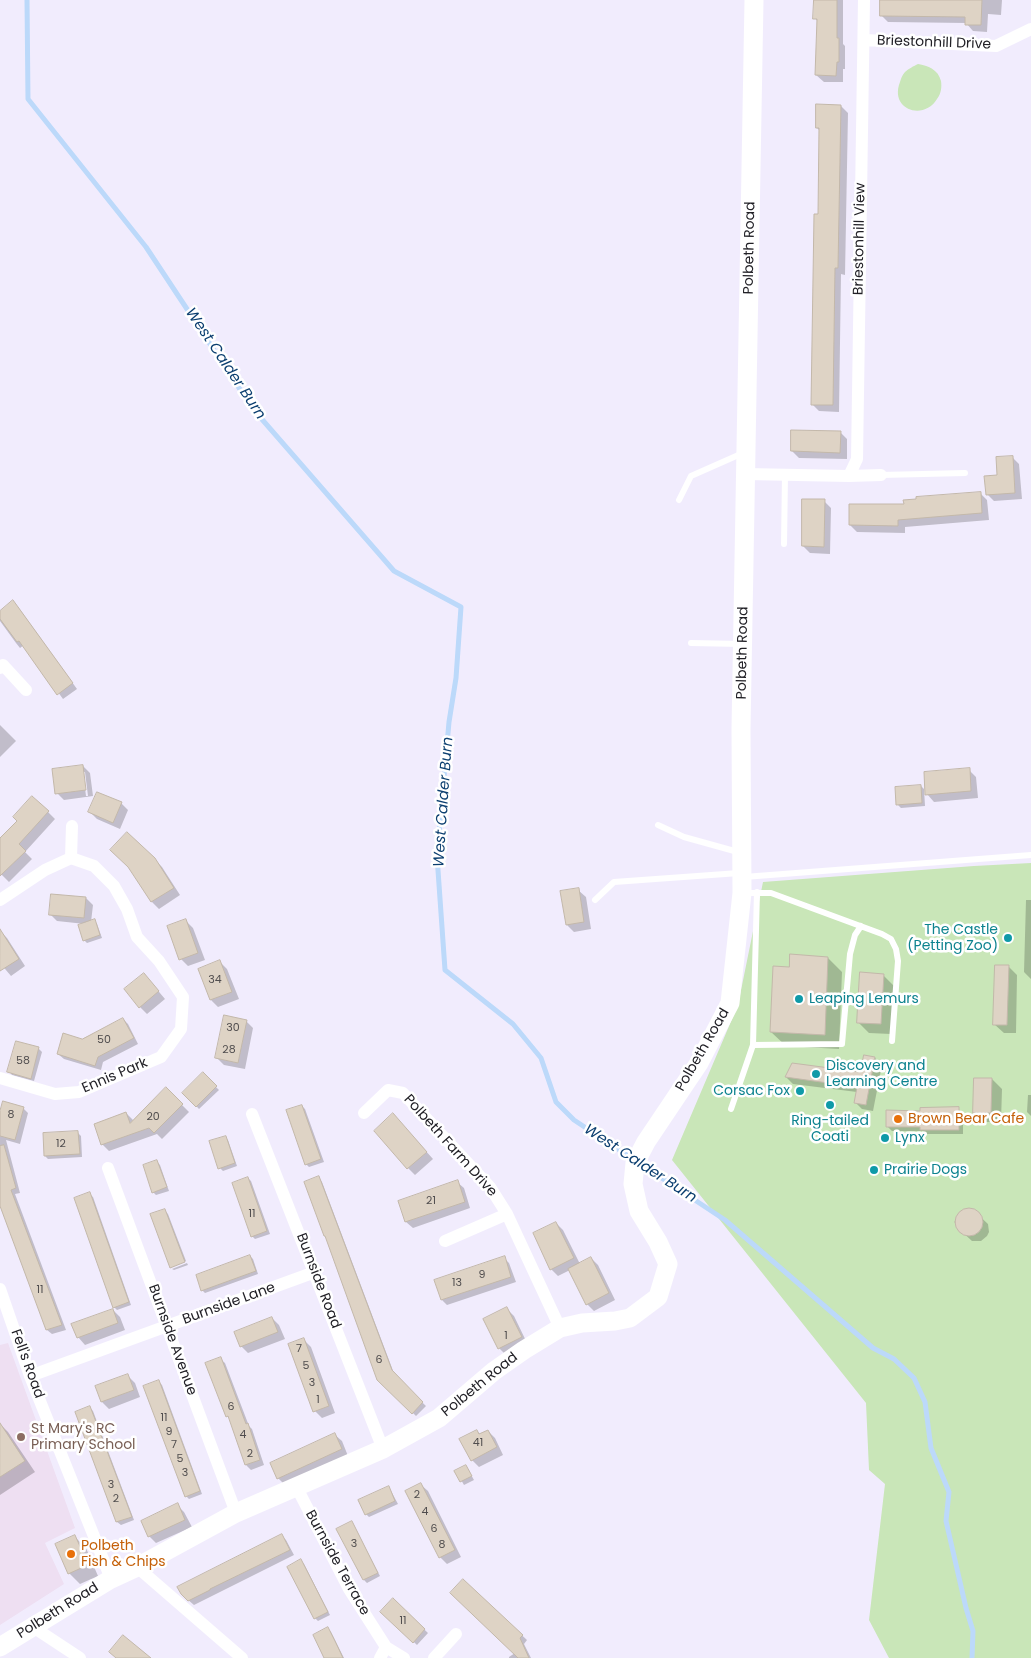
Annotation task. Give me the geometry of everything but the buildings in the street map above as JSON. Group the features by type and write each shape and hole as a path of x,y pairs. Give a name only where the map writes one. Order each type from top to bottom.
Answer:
{"street":[{"name":"Polbeth Road","path":"0,1647 111,1579 137,1567 236,1513 383,1449 439,1418 494,1371 560,1328 582,1322 615,1321 630,1318 658,1297 668,1264 658,1242 639,1211 633,1184 634,1163 699,1063 730,1003 746,884 742,853 741,729 754,0"},
{"name":"Briestonhill View","path":"849,476 857,459 864,0"},
{"name":"Briestonhill Drive","path":"864,40 996,46 1031,29"},
{"path":"746,474 882,476"},
{"path":"0,668 3,665 26,690"},
{"path":"0,900 45,870 71,858 72,826"},
{"name":"Ennis Park","path":"0,1078 55,1094 79,1092 161,1057 181,1029 183,997 159,960 138,937 127,909 114,886 94,866 71,858"},
{"name":"Polbeth Farm Drive","path":"364,1113 388,1090 403,1092 490,1187 507,1214 560,1328"},
{"name":"Burnside Road","path":"252,1114 383,1449"},
{"name":"Burnside Avenue","path":"108,1168 236,1513"},
{"name":"Polbeth Farm Drive","path":"445,1241 507,1214"},
{"name":"Burnside Lane","path":"30,1376 314,1272"},
{"name":"Fell's Road","path":"0,1289 30,1376 111,1579"},
{"name":"Burnside Terrace","path":"296,1486 348,1589 383,1652 404,1658"},
{"path":"137,1567 242,1658"},
{"path":"33,1627 80,1658"},
{"path":"434,1658 456,1634"}],"lane":[{"path":"679,500 691,476 746,452"},
{"path":"882,476 965,473"},
{"path":"784,544 785,475"},
{"path":"691,643 743,644"},
{"path":"658,825 684,837 742,853"},
{"path":"595,900 614,882 746,884 1031,854"},
{"path":"746,884 861,926 891,939 896,949 898,961 892,1041"},
{"path":"731,1109 753,1045 746,884"},
{"path":"753,1045 842,1044 850,954 855,935 861,926"}],"shaded area":[{"name":"St Mary's RC Primary School","path":"8,1343 75,1528 45,1543 64,1584 0,1625 0,1345"}],"green space":[{"path":"918,64 929,67 938,74 941,81 941,90 931,106 917,111 903,105 899,100 898,92 904,73"},
{"path":"1031,863 1031,1658 889,1658 869,1620 885,1484 869,1470 866,1403 672,1160 738,1005 763,882"}],"waterway":[{"name":"West Calder Burn","path":"27,0 28,99 146,247 253,409 394,571 461,607 456,678 449,722 437,856 445,970 513,1024 541,1058 556,1102 574,1120 725,1220 873,1348 894,1359 914,1378 925,1402 931,1448 949,1492 946,1521 973,1631 972,1658"}],"place":[{"name":"The Castle (Petting Zoo)","path":"1008,938"},
{"name":"Leaping Lemurs","path":"799,999"},
{"name":"Discovery and Learning Centre","path":"816,1074"},
{"name":"Corsac Fox","path":"800,1091"},
{"name":"Ring-tailed Coati","path":"830,1105"},
{"name":"Brown Bear Cafe","path":"898,1119"},
{"name":"Lynx","path":"885,1138"},
{"name":"Prairie Dogs","path":"874,1170"},
{"name":"St Mary's RC Primary School","path":"21,1437"},
{"name":"Polbeth Fish & Chips","path":"71,1554"}]}
